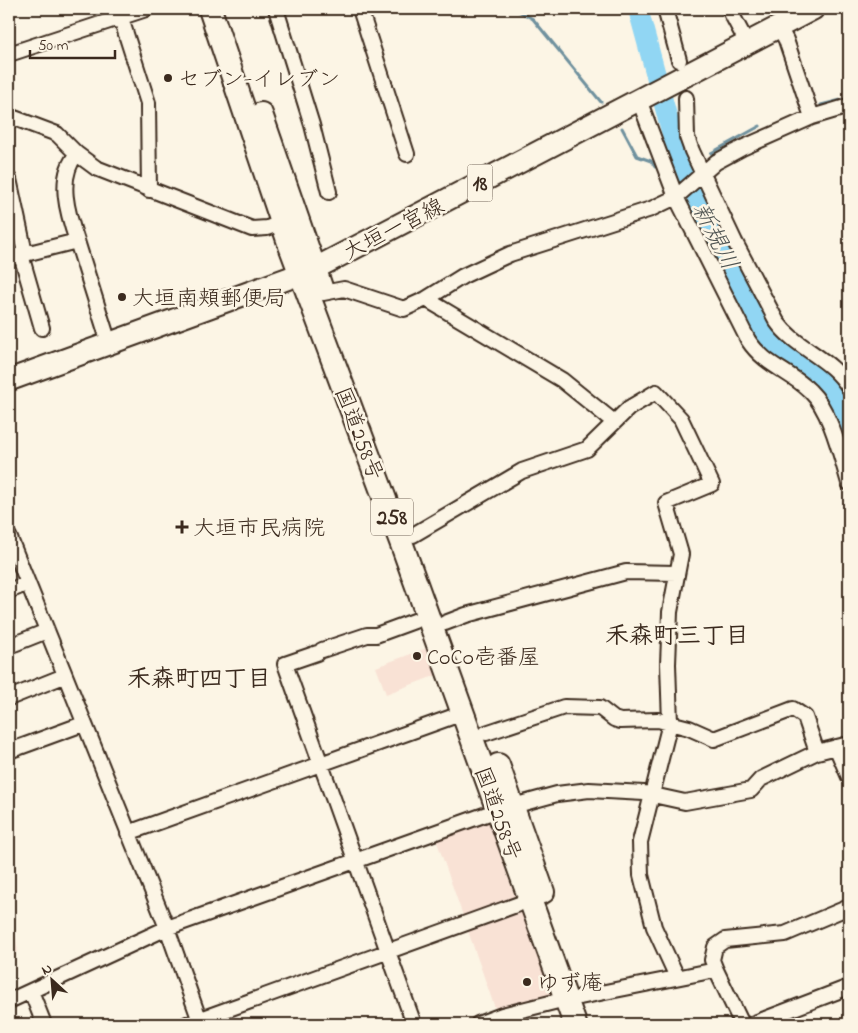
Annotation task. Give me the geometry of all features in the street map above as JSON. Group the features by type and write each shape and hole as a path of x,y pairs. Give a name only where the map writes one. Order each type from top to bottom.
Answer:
{"highway":[{"name":"国道258号","path":"210,9 281,223 307,271 323,292 413,535 463,713 506,808 573,998 575,1024"},
{"name":"国道258号","path":"225,9 307,271 436,619 486,734 530,900 573,998 589,1024"}],"main road":[{"name":"大垣一宮線","path":"9,380 307,271 813,9"}],"street":[{"path":"9,54 119,13 146,9"},
{"path":"276,9 312,125 329,192"},
{"path":"360,9 407,154"},
{"path":"665,9 679,60"},
{"path":"729,9 746,43"},
{"path":"119,13 148,103 149,190"},
{"path":"778,27 786,40 812,117"},
{"path":"642,98 678,195 756,353 811,391 821,406 838,446 849,483"},
{"path":"686,98 687,137 701,176 777,322 783,331 829,363 849,388"},
{"path":"323,292 344,289 404,309 426,299 463,276 510,254 630,217 678,195 716,162 742,148 812,117 849,106"},
{"path":"9,116 57,134 77,154 96,168 149,190 252,229 267,228 281,223"},
{"path":"77,154 72,160 65,177 68,218 109,343"},
{"path":"9,180 18,255 42,328"},
{"path":"18,255 77,241"},
{"path":"426,299 562,380 614,422"},
{"path":"413,535 522,471 587,449 629,408 656,392 681,419 712,484 666,503 681,554 676,573 669,638 670,723 640,842 641,875 654,927 677,978"},
{"path":"10,542 167,928 195,1023 530,900"},
{"path":"414,1024 357,860 285,664 367,635 376,635 436,619 466,615 626,572 676,573"},
{"path":"9,591 28,583"},
{"path":"9,646 46,631"},
{"path":"9,698 64,676"},
{"path":"486,734 564,707 600,708 614,719 620,721 658,720 714,739 793,709 805,717 817,752"},
{"path":"128,833 463,713"},
{"path":"9,751 83,724"},
{"path":"9,1001 167,928 506,808 557,794 589,790 652,795 685,802 751,790 761,779 817,752 843,745 849,777"},
{"path":"742,1024 712,960 715,947 725,940 785,934 849,907"},
{"path":"478,1024 502,1015 573,998 716,970"},
{"path":"752,1024 849,987"},
{"path":"31,991 44,1024"}],"shaded area":[{"path":"427,648 437,675 386,694 376,667"},
{"path":"488,820 515,897 463,916 436,839"},
{"path":"9,899 18,952 9,954"},
{"path":"523,911 553,997 496,1011 468,931"}],"waterway":[{"path":"515,9 533,19 601,102"},
{"name":"新規川","path":"638,9 678,156 695,193 770,343 823,381 842,411 849,431"},
{"path":"821,105 849,98"},
{"path":"711,153 760,126"},
{"path":"622,128 637,156 651,161 655,167"}],"place":[{"name":"セブン-イレブン","path":"168,78"},
{"name":"大垣南頬郵便局","path":"122,297"},
{"name":"大垣市民病院","path":"182,527"},
{"name":"CoCo壱番屋","path":"417,656"},
{"name":"ゆず庵","path":"527,982"}],"district":[{"name":"禾森町三丁目","path":"677,635"},
{"name":"禾森町四丁目","path":"199,678"}]}
